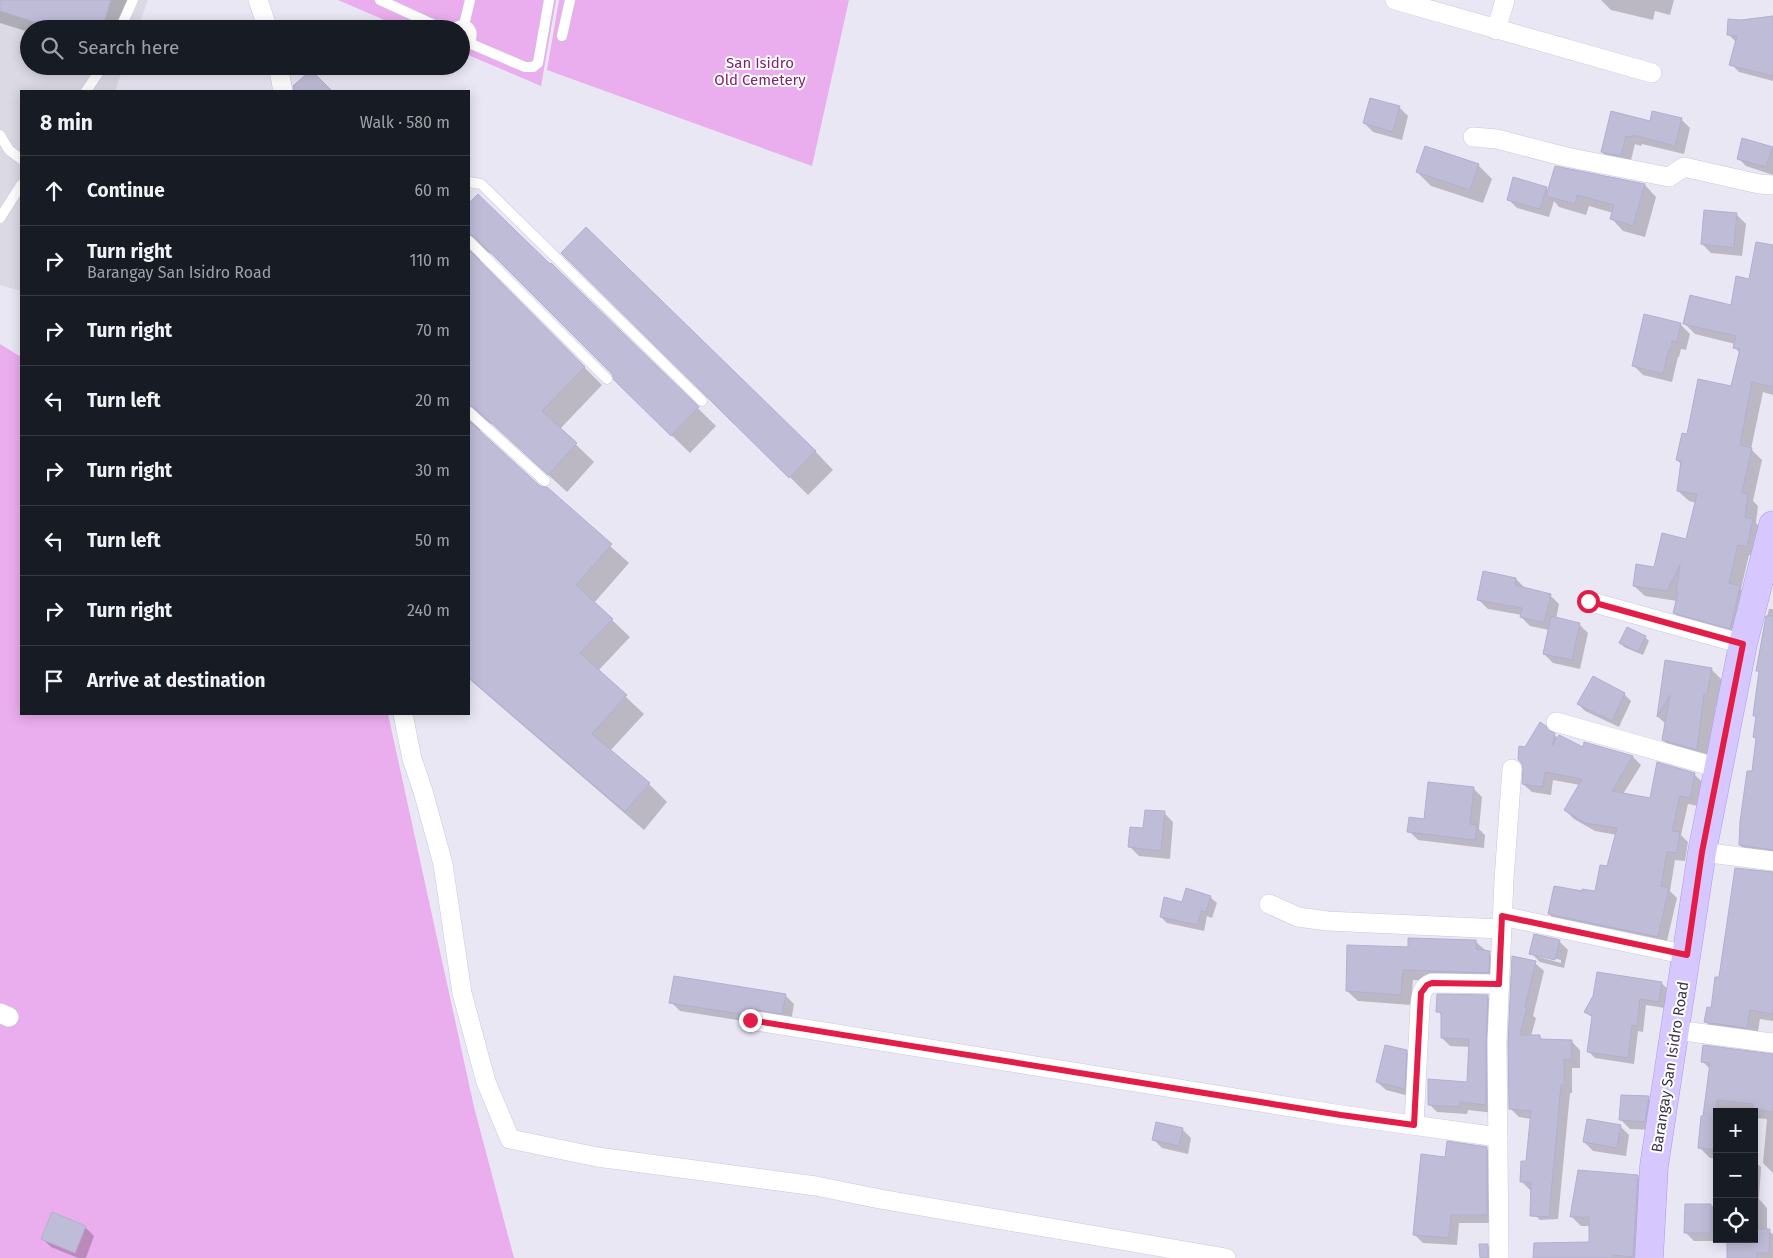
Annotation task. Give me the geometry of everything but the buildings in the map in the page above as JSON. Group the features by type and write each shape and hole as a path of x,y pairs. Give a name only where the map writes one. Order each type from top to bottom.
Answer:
{"street":[{"path":"258,0 265,20"},
{"path":"1396,0 1652,73"},
{"path":"1496,30 1505,0"},
{"path":"280,75 283,90"},
{"path":"1474,138 1512,142 1566,157 1658,176 1669,177 1684,167 1759,184 1773,185"},
{"name":"Barangay San Isidro Road","path":"1648,1258 1654,1166 1702,852 1743,644 1773,525"},
{"path":"1588,601 1743,644"},
{"path":"402,715 412,759 443,864 462,993 486,1082 510,1139 597,1157 816,1186 880,1200 1226,1258"},
{"path":"1556,722 1719,768"},
{"path":"1500,1258 1498,1137 1499,984 1512,769"},
{"path":"1702,852 1773,861"},
{"path":"1269,904 1298,917 1327,921 1502,922 1687,955"},
{"path":"1414,1125 1421,993 1427,985 1432,983 1499,984"},
{"path":"750,1020 1341,1115 1498,1137"},
{"path":"1676,1030 1773,1043"}],"lane":[{"path":"124,20 132,0"},
{"path":"380,0 394,2 427,20"},
{"path":"465,20 470,0"},
{"path":"470,47 525,67 533,67 538,63 549,0"},
{"path":"562,36 570,0"},
{"path":"470,29 472,38 470,40"},
{"path":"87,90 97,75"},
{"path":"0,135 5,152 20,159"},
{"path":"470,182 481,184 702,401"},
{"path":"0,218 20,187"},
{"path":"470,242 607,379"},
{"path":"470,413 544,481"}],"shaded area":[{"path":"0,0 148,0 140,20 20,20 20,75 121,75 115,90 20,90 20,291 0,285"}],"green space":[{"path":"338,0 556,0 541,86 470,56 470,20 384,20"},
{"name":"San Isidro Old Cemetery","path":"559,0 849,0 812,166 547,70"},
{"path":"0,344 20,356 20,715 388,715 474,1107 514,1258 0,1258"}],"route":[{"path":"750,1020 1341,1115 1414,1125 1421,993 1427,985 1432,983 1499,984 1502,916 1687,955 1702,852 1743,644 1588,601"}]}
